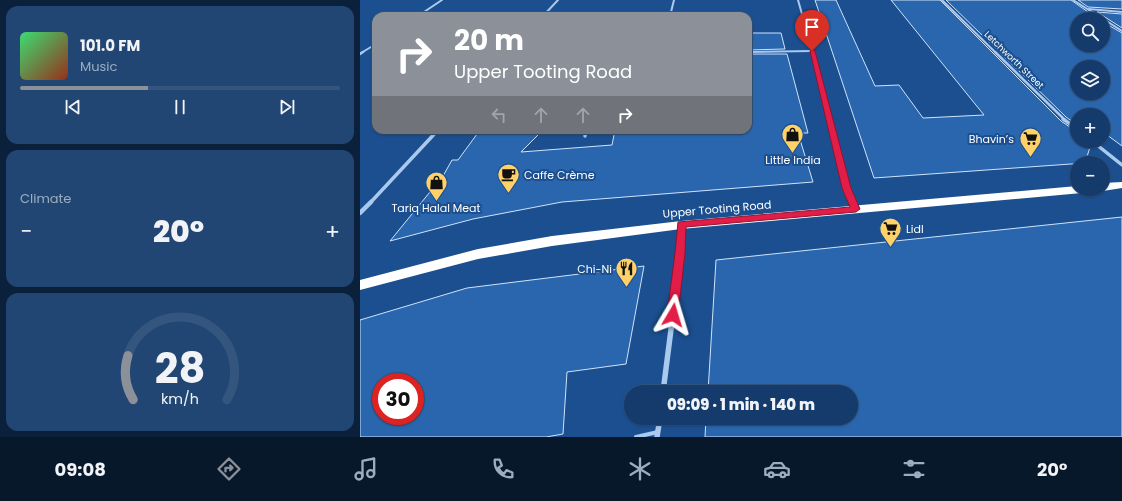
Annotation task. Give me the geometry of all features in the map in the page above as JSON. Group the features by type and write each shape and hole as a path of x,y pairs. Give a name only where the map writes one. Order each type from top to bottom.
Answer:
{"highway":[{"path":"1110,186 1122,185"},
{"name":"Upper Tooting Road","path":"360,285 509,248 559,240 681,225 1070,190"}],"street":[{"path":"424,12 442,0"},
{"path":"547,12 558,0"},
{"path":"671,12 674,0"},
{"path":"798,0 846,188 856,209"},
{"name":"Letchworth Street","path":"942,0 1060,116 1070,124"},
{"path":"1073,0 1122,30"},
{"path":"1087,9 1122,12"},
{"path":"360,54 372,46"},
{"path":"752,52 812,51"},
{"path":"360,213 434,134"},
{"path":"1101,148 1122,165"},
{"path":"664,385 680,253 681,225"},
{"path":"658,435 659,425"}],"lane":[{"path":"636,437 658,435"}],"building":[{"path":"815,0 836,0 875,86 899,85 923,118 984,115 891,0 940,0 1061,121 1070,127 1070,148 1090,148 1087,156 1070,156 1070,164 874,178"},
{"path":"946,0 1071,0 1088,12 1070,12 1070,52 1110,52 1110,26 1122,33 1122,146 1110,137 1110,108 1070,108 1070,120"},
{"path":"1078,0 1122,0 1122,9 1088,7"},
{"path":"1110,13 1122,14 1122,28 1110,20"},
{"path":"752,33 781,33 785,49 752,50"},
{"path":"752,54 787,54 808,133 798,133 813,182 562,202 473,219 390,241 443,176 452,160 458,160 477,134 539,134 521,152 612,145 614,134 752,134"},
{"path":"1122,217 1122,437 705,437 706,425 858,425 858,385 708,385 716,260"},
{"path":"644,266 626,364 567,372 563,434 546,437 360,437 360,320 467,288"}],"place":[{"name":"Little India","path":"793,154"},
{"name":"Bhavin’s","path":"1030,158"},
{"name":"Caffe Crème","path":"509,194"},
{"name":"Tariq Halal Meat","path":"436,202"},
{"name":"Lidl","path":"891,248"},
{"name":"Chi-Ni","path":"627,288"}],"route":[{"path":"673,315 680,253 681,225 856,209 846,188 812,51"}]}
